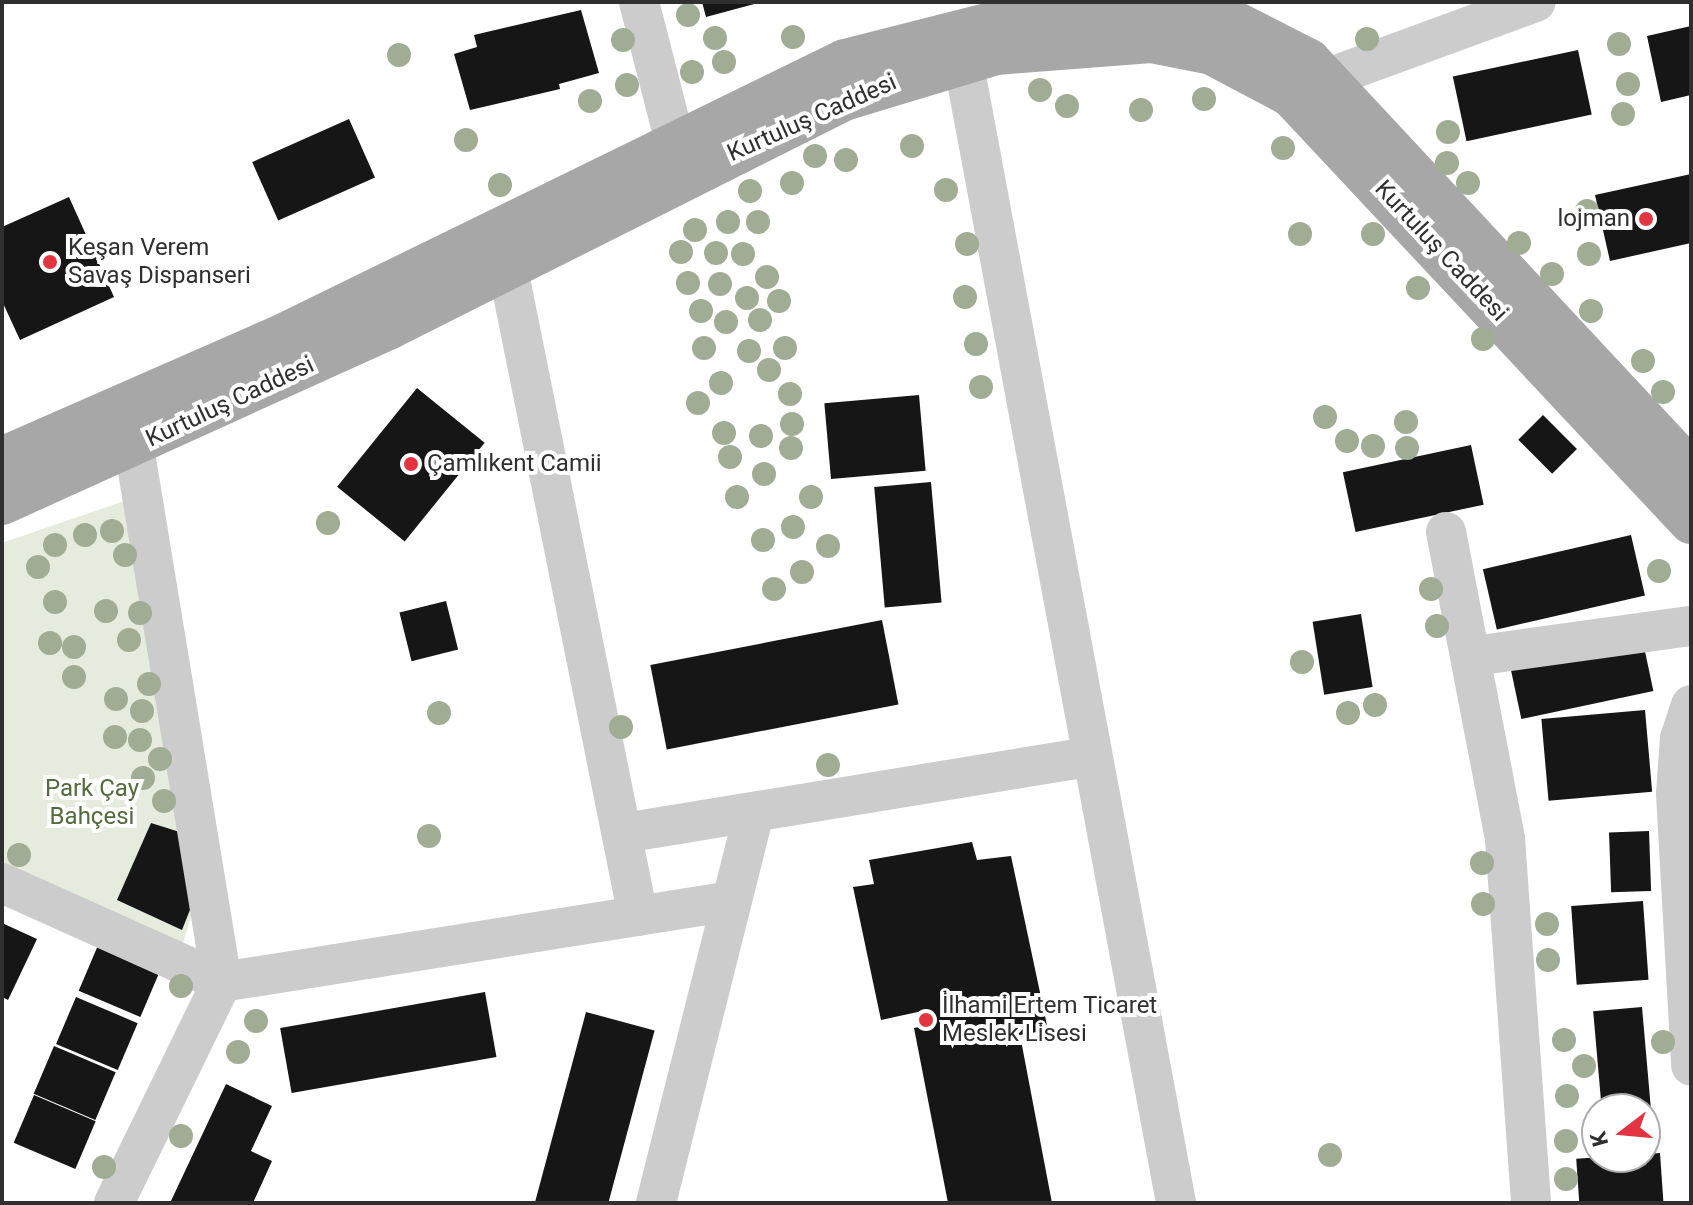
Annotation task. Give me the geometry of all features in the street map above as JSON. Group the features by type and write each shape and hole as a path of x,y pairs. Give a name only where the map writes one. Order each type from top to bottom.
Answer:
{"main road":[{"name":"Kurtuluş Caddesi","path":"2,459 276,339 871,52 953,30 1096,4 1165,6 1227,19 1289,47 1328,78 1691,471"},
{"name":"Kurtuluş Caddesi","path":"2,503 134,447 508,269 844,99 963,60 1066,43 1151,41 1212,53 1275,83 1324,124 1691,522"}],"street":[{"path":"639,2 676,146"},
{"path":"1328,78 1536,2"},
{"path":"963,60 1176,1203"},
{"path":"508,269 624,833 638,916"},
{"path":"114,1203 222,982 134,447"},
{"path":"1446,532 1474,656 1513,919 1531,1203"},
{"path":"1474,656 1691,626"},
{"path":"1691,705 1680,738 1676,794 1691,1066"},
{"path":"624,833 1092,756"},
{"path":"656,1203 754,814"},
{"path":"2,883 222,982 732,901"}],"green space":[{"name":"Park Çay Bahçesi","path":"130,499 199,892 183,943 2,864 2,543"}],"building":[{"path":"702,2 758,2 758,3 706,17"},
{"path":"581,10 599,73 559,84 560,89 470,110 454,54 477,47 474,35"},
{"path":"1691,26 1691,95 1661,102 1647,36"},
{"path":"1578,50 1592,115 1467,141 1453,77"},
{"path":"349,119 375,177 278,221 252,162"},
{"name":"lojman","path":"1691,174 1691,243 1610,261 1595,195"},
{"name":"Keşan Verem Savaş Dispanseri","path":"69,197 114,297 20,340 2,301 2,227"},
{"name":"Çamlıkent Camii","path":"417,388 485,443 405,541 337,487"},
{"path":"919,395 926,471 831,479 824,403"},
{"path":"1543,415 1577,449 1552,474 1518,440"},
{"path":"1471,445 1484,505 1356,532 1343,472"},
{"path":"931,482 942,603 885,608 874,487"},
{"path":"1631,535 1645,595 1497,630 1483,569"},
{"path":"446,601 458,650 412,661 399,613"},
{"path":"1361,614 1373,687 1324,695 1313,622"},
{"path":"882,620 898,704 667,749 650,665"},
{"path":"1643,642 1653,691 1521,719 1511,670"},
{"path":"1645,710 1652,792 1549,801 1541,719"},
{"path":"151,823 186,834 197,892 182,930 117,900"},
{"path":"1649,831 1651,891 1611,892 1609,832"},
{"path":"972,842 977,860 1011,856 1048,1030 1020,1035 1052,1203 948,1203 914,1028 930,1025 927,1010 881,1020 853,887 874,884 869,860"},
{"path":"1643,901 1649,980 1577,985 1571,906"},
{"path":"2,923 37,939 8,1000 2,997"},
{"path":"99,943 161,969 140,1017 79,991"},
{"path":"485,992 496,1057 292,1093 280,1028"},
{"path":"76,997 138,1023 118,1070 56,1044"},
{"path":"1642,1007 1650,1093 1600,1093 1593,1011"},
{"path":"586,1012 655,1030 608,1203 535,1203"},
{"path":"54,1046 116,1072 95,1120 34,1094"},
{"path":"226,1084 272,1106 251,1151 272,1161 253,1203 170,1203"},
{"path":"34,1095 96,1121 75,1169 14,1143"},
{"path":"1576,1159 1581,1159 1581,1173 1661,1173 1661,1167 1663,1201 1579,1203"}],"place":[{"name":"lojman","path":"1646,219"},
{"name":"Keşan Verem Savaş Dispanseri","path":"50,262"},
{"name":"Çamlıkent Camii","path":"411,464"},
{"name":"İlhami Ertem Ticaret Meslek Lisesi","path":"926,1020"}]}
